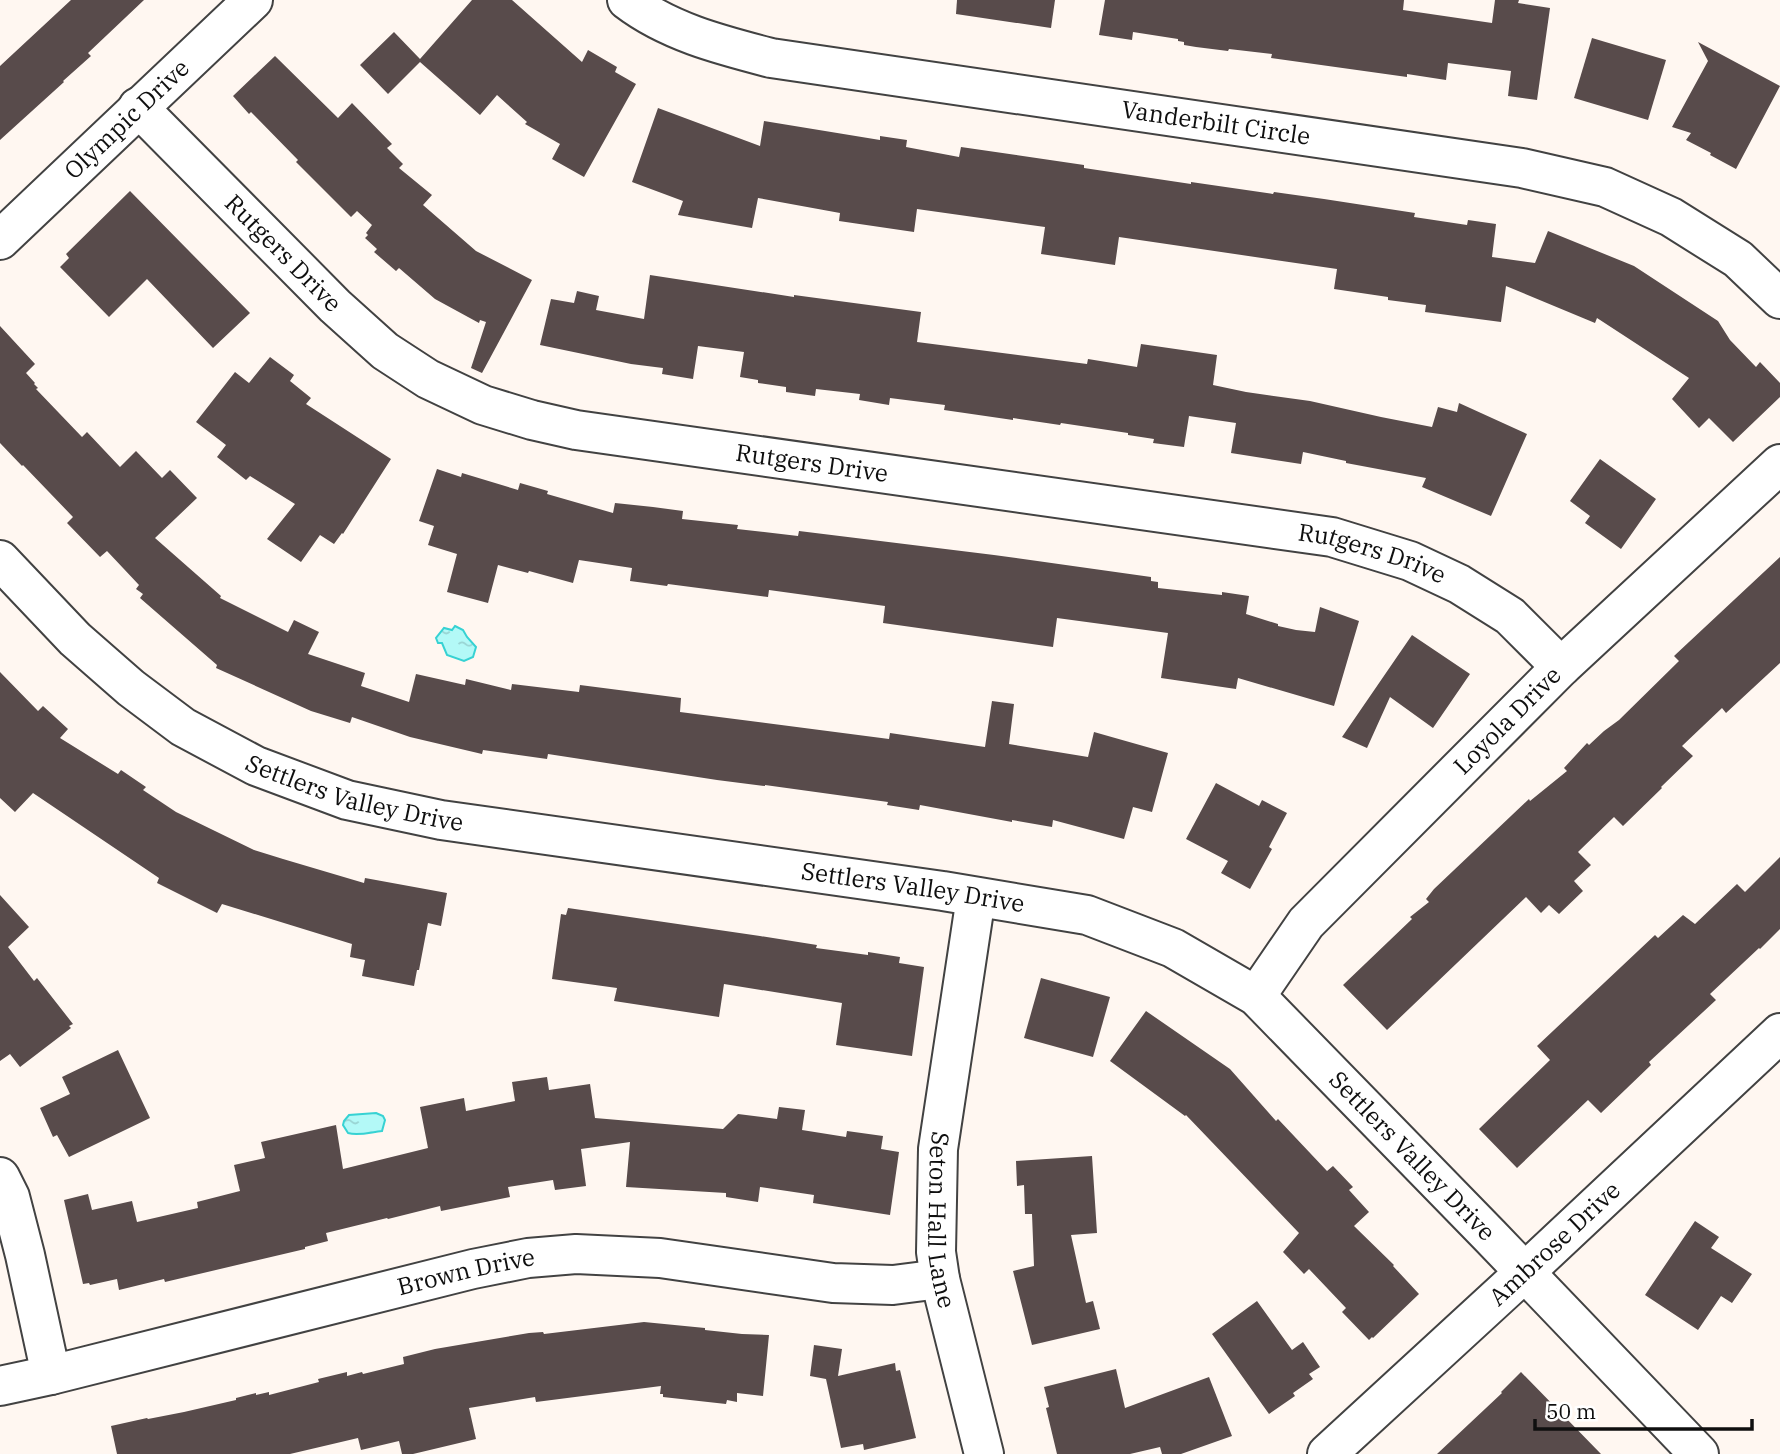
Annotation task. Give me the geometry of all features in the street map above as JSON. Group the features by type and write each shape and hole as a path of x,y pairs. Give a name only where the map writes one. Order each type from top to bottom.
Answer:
{"street":[{"name":"Olympic Drive","path":"0,240 253,0"},
{"name":"Vanderbilt Circle","path":"627,0 645,14 706,40 771,58 1522,168 1605,187 1671,217 1738,259 1780,299"},
{"name":"Rutgers Drive","path":"138,107 335,306 385,351 428,379 483,405 576,430 1332,537 1410,561 1459,584 1510,616 1561,667"},
{"name":"Loyola Drive","path":"1256,996 1306,923 1561,667 1780,464"},
{"name":"Settlers Valley Drive","path":"0,560 75,639 131,688 183,727 256,766 347,800 441,820 943,891 1087,915 1173,948 1256,996 1699,1454"},
{"name":"Seton Hall Lane","path":"976,897 938,1149 936,1252 940,1279 984,1454"},
{"name":"Ambrose Drive","path":"1327,1454 1780,1033"},
{"path":"0,1177 9,1197 22,1244 51,1375"},
{"name":"Brown Drive","path":"0,1386 473,1269 528,1258 576,1254 660,1258 833,1283 893,1285 940,1279"}],"water":[{"path":"455,626 463,630 476,647 473,657 464,661 447,655 442,643 438,643 436,638 444,628 452,630"},
{"path":"376,1113 385,1120 382,1131 352,1134 348,1133 343,1125 349,1115"}],"building":[{"path":"71,0 144,0 88,53 91,56 0,140 0,66"},
{"path":"472,0 512,0 582,62 588,50 617,67 615,72 636,84 584,177 552,159 560,144 525,124 527,122 497,95 480,115 420,62 388,94 360,65 394,32 420,59"},
{"path":"957,0 1055,0 1051,28 956,14"},
{"path":"1105,0 1404,0 1403,10 1492,23 1495,0 1519,0 1518,3 1550,8 1537,100 1508,96 1511,71 1448,63 1446,80 1407,74 1407,77 1271,58 1272,54 1196,47 1184,45 1184,42 1178,39 1133,32 1132,40 1099,35"},
{"path":"1592,38 1666,60 1648,120 1574,98"},
{"path":"1698,42 1780,86 1736,169 1686,140 1691,133 1672,127 1708,61"},
{"path":"275,56 338,118 352,103 392,144 387,148 403,164 399,168 432,195 423,205 476,251 532,280 482,373 471,368 486,322 480,320 479,323 435,299 399,268 396,271 374,252 377,249 365,238 372,225 357,211 351,217 233,96"},
{"path":"658,108 760,146 764,121 880,140 880,136 907,140 906,147 959,157 961,147 1191,184 1274,192 1415,213 1414,217 1467,225 1468,220 1496,224 1492,257 1535,263 1548,231 1634,266 1718,321 1730,340 1756,367 1760,362 1780,383 1780,397 1733,442 1709,418 1699,428 1672,399 1689,378 1597,318 1595,323 1506,286 1501,322 1425,312 1426,305 1334,289 1337,269 1119,237 1115,265 1041,254 1045,227 917,209 914,232 839,221 840,213 758,198 752,228 678,215 683,201 632,182"},
{"path":"130,191 250,313 213,348 147,279 109,317 60,267 69,258 66,254"},
{"path":"650,275 794,297 921,312 917,342 1087,364 1088,359 1137,367 1141,344 1217,355 1213,385 1310,401 1432,427 1438,407 1457,412 1459,403 1527,434 1491,516 1422,487 1426,478 1303,452 1301,464 1231,453 1236,423 1189,416 1184,447 1153,443 1154,439 1128,433 944,410 945,405 890,398 889,405 859,400 860,394 816,389 815,396 786,392 786,387 740,377 744,352 698,346 693,379 662,374 663,368 540,345 551,299 574,303 577,291 599,296 596,310 644,319"},
{"path":"0,326 35,364 26,373 35,383 38,388 36,389 82,437 87,432 120,467 136,451 162,478 170,470 197,498 155,538 221,596 220,598 288,632 294,620 319,632 308,654 365,673 361,686 409,702 416,674 465,685 466,679 511,690 512,684 579,692 580,685 681,698 680,712 889,739 890,733 985,747 992,701 1014,704 1009,744 1088,757 1094,732 1168,753 1152,812 1133,807 1124,839 1053,820 1052,827 920,805 919,810 887,805 888,802 717,780 548,754 547,759 483,750 482,754 410,737 352,717 350,723 311,711 216,668 217,665 140,598 143,594 136,589 139,585 107,551 100,557 67,523 73,517 0,443"},
{"path":"270,357 294,375 290,381 311,398 306,404 391,459 343,534 334,544 320,535 301,562 267,539 295,504 250,476 246,480 217,457 226,445 196,422 235,372 249,383"},
{"path":"1600,459 1656,499 1621,549 1585,523 1590,516 1570,501"},
{"path":"437,469 461,477 462,473 518,490 520,483 548,491 547,494 613,513 615,503 653,507 683,511 682,519 738,525 737,529 798,536 799,531 1151,577 1151,581 1158,582 1158,588 1249,596 1246,614 1296,630 1315,632 1320,607 1359,621 1334,706 1238,678 1236,689 1161,678 1168,633 1057,618 1053,647 883,623 885,606 769,590 768,597 630,581 632,568 579,560 573,583 498,565 488,603 447,592 457,554 428,545 434,526 419,521"},
{"path":"1780,557 1780,663 1726,713 1722,708 1682,746 1693,756 1623,826 1614,817 1578,852 1591,865 1574,881 1583,891 1559,914 1549,905 1541,913 1526,897 1387,1030 1343,985 1412,919 1410,917 1429,902 1426,899 1434,889 1529,799 1530,801 1567,771 1564,768 1587,743 1589,745 1619,720 1679,661 1674,656"},
{"path":"1412,635 1470,674 1433,728 1390,697 1367,748 1342,737"},
{"path":"0,672 38,711 43,706 68,729 60,738 118,774 121,770 146,787 143,790 176,812 254,850 283,859 364,883 365,878 447,893 441,926 428,923 414,986 362,976 365,960 350,957 352,944 222,904 217,913 157,883 159,878 33,793 15,812 0,798"},
{"path":"1216,783 1259,806 1262,800 1287,813 1269,847 1272,849 1250,889 1221,873 1228,861 1186,839"},
{"path":"1780,857 1780,929 1710,994 1716,1000 1649,1062 1651,1065 1601,1113 1588,1100 1517,1168 1479,1129 1550,1060 1537,1046 1655,935 1658,938 1683,915 1695,924 1737,884 1745,892"},
{"path":"0,895 29,927 8,947 34,981 37,978 73,1024 20,1067 10,1054 0,1061"},
{"path":"568,908 817,945 816,948 900,957 899,963 924,967 912,1056 836,1045 842,1003 724,984 719,1017 614,1001 617,988 552,979 561,914 566,915"},
{"path":"1041,978 1110,997 1093,1057 1024,1038"},
{"path":"1146,1011 1230,1069 1276,1121 1278,1119 1327,1171 1333,1166 1353,1187 1349,1190 1369,1212 1354,1226 1419,1294 1373,1338 1369,1340 1342,1312 1346,1308 1309,1269 1304,1274 1283,1252 1299,1233 1186,1115 1110,1061"},
{"path":"118,1050 150,1118 69,1157 57,1135 53,1137 40,1108 70,1094 62,1077"},
{"path":"547,1077 549,1090 590,1084 595,1118 723,1129 738,1114 777,1119 779,1107 805,1110 802,1130 846,1137 847,1131 883,1136 881,1149 899,1152 890,1215 813,1203 814,1195 760,1187 758,1202 726,1197 726,1193 626,1187 630,1142 581,1149 586,1186 555,1190 553,1180 508,1187 510,1197 441,1211 440,1206 326,1233 328,1241 305,1249 165,1282 164,1279 119,1290 117,1279 83,1284 64,1200 88,1194 92,1210 132,1201 137,1222 198,1208 197,1202 240,1191 234,1165 265,1158 261,1142 336,1125 343,1169 428,1148 420,1107 464,1098 466,1111 515,1101 512,1082"},
{"path":"1092,1156 1097,1233 1071,1235 1086,1303 1093,1301 1100,1329 1032,1345 1013,1271 1034,1266 1032,1214 1025,1214 1024,1185 1017,1186 1016,1161"},
{"path":"1695,1221 1719,1237 1711,1248 1752,1274 1732,1303 1721,1296 1698,1330 1645,1295"},
{"path":"1257,1301 1292,1350 1303,1342 1320,1367 1309,1374 1313,1379 1293,1393 1295,1396 1269,1414 1212,1334"},
{"path":"644,1322 769,1335 763,1396 737,1393 737,1402 727,1400 726,1404 663,1397 663,1394 660,1394 661,1386 536,1402 535,1397 469,1408 476,1439 413,1454 402,1454 399,1441 361,1450 358,1438 290,1454 117,1454 111,1426 184,1412 256,1393 269,1392 269,1395 347,1372 347,1376 362,1372 363,1374 404,1364 403,1357 435,1349 529,1333 544,1334"},
{"path":"814,1345 842,1349 838,1376 895,1363 896,1371 900,1370 916,1438 864,1450 863,1444 841,1448 826,1379 810,1376"},
{"path":"1116,1369 1125,1408 1209,1377 1232,1436 1181,1454 1162,1454 1160,1447 1130,1454 1057,1454 1044,1387"},
{"path":"1521,1372 1601,1454 1437,1454 1502,1393"}]}
